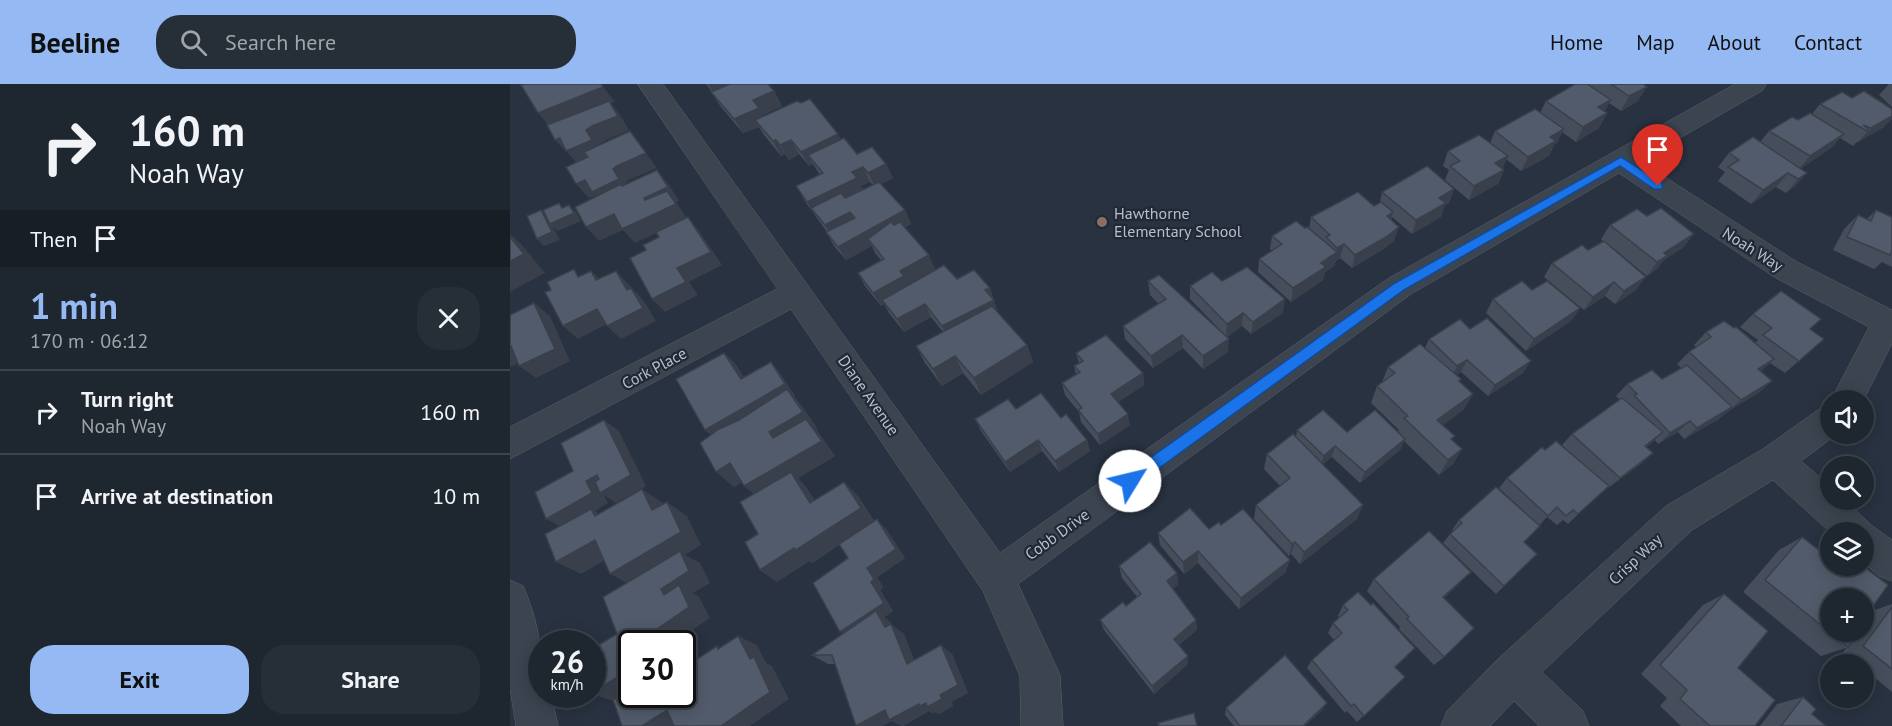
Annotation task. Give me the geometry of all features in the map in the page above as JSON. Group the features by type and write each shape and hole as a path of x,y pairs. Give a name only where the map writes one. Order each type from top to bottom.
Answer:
{"street":[{"name":"Diane Avenue","path":"650,84 996,578 1040,675 1042,726"},
{"name":"Cobb Drive","path":"996,578 1400,286 1754,84"},
{"name":"Noah Way","path":"1621,161 1750,249 1828,295 1890,323"},
{"name":"Cork Place","path":"510,444 797,292"},
{"path":"1853,390 1890,323"},
{"name":"Crisp Way","path":"1462,726 1513,672 1679,518 1775,459 1820,427"},
{"path":"1775,459 1845,522"},
{"path":"1874,548 1892,563"},
{"path":"510,599 518,622 537,726"},
{"path":"1513,672 1568,726"}],"building":[{"path":"601,84 603,87 538,113 521,85"},
{"path":"730,84 768,84 774,91 753,100 759,108 734,119 711,92"},
{"path":"1575,84 1587,84 1611,100 1598,107 1607,113 1583,127 1546,101"},
{"path":"1611,84 1643,84 1647,87 1629,96"},
{"path":"1864,91 1892,109 1892,116 1871,128 1863,125 1868,129 1867,131 1820,104 1842,92 1852,98"},
{"path":"810,99 838,134 801,152 791,140 780,145 776,140 773,141 755,120 797,101 801,103"},
{"path":"609,101 618,116 586,130 592,140 566,151 560,138 555,140 547,125"},
{"path":"1535,109 1564,129 1550,137 1556,141 1528,157 1495,131"},
{"path":"1810,113 1844,134 1810,156 1769,131 1792,117 1798,120"},
{"path":"630,131 646,153 617,166 613,169 619,179 592,192 585,180 576,184 566,167 588,157 584,152"},
{"path":"1479,135 1508,156 1495,163 1504,170 1474,186 1450,166 1460,161 1448,151"},
{"path":"1753,137 1807,173 1798,179 1788,173 1763,190 1728,167 1739,160 1729,153"},
{"path":"844,138 857,154 872,147 886,164 868,173 863,167 852,172 857,178 807,202 796,186 823,173 808,155"},
{"path":"1427,166 1454,189 1439,198 1446,203 1416,220 1382,192"},
{"path":"657,170 668,187 644,198 645,200 667,191 676,204 622,229 614,214 586,227 575,207 621,184 622,186"},
{"path":"879,182 905,210 838,247 826,232 855,218 850,212 825,225 811,208 841,193 845,198"},
{"path":"1358,192 1374,206 1381,202 1393,212 1387,216 1399,227 1355,255 1344,244 1337,248 1326,237 1330,235 1311,217"},
{"path":"559,203 562,208 569,205 574,213 550,224 543,210"},
{"path":"1661,208 1694,234 1664,253 1667,256 1657,262 1610,225 1637,209 1647,216"},
{"path":"541,210 552,232 537,239 527,216"},
{"path":"1876,210 1892,217 1890,255 1847,237 1858,215 1871,221"},
{"path":"688,217 711,252 677,268 686,282 652,299 630,258 646,250 643,245 659,237 656,232"},
{"path":"1296,221 1305,228 1307,227 1337,252 1321,263 1326,267 1293,288 1259,259 1282,244 1272,236"},
{"path":"891,222 894,225 900,222 929,255 900,271 904,276 873,293 858,273 884,259 868,239"},
{"path":"510,237 524,254 510,261"},
{"path":"1604,241 1646,277 1624,291 1614,282 1593,297 1552,263 1582,245 1588,250"},
{"path":"944,265 957,279 974,270 990,288 985,290 994,300 942,326 925,304 897,319 882,300"},
{"path":"1247,267 1285,299 1253,322 1243,313 1227,324 1190,286 1212,272 1222,281"},
{"path":"574,269 578,277 591,271 596,280 616,271 627,290 631,288 643,308 607,326 597,309 563,326 545,292 551,290 547,282"},
{"path":"1159,275 1229,339 1203,356 1182,335 1151,356 1123,326 1166,299 1148,281"},
{"path":"1522,281 1532,290 1547,281 1580,308 1534,339 1493,299"},
{"path":"1781,291 1821,319 1810,329 1824,339 1799,361 1763,335 1772,328 1753,314"},
{"path":"534,303 555,349 519,366 510,346 510,315"},
{"path":"992,306 1027,345 974,378 955,356 933,369 916,346"},
{"path":"1487,318 1531,361 1495,385 1467,360 1457,366 1429,339 1460,319 1470,329"},
{"path":"1724,321 1736,327 1774,359 1758,369 1772,381 1741,400 1689,352 1711,337 1706,332"},
{"path":"1106,335 1143,373 1111,394 1128,414 1098,434 1078,410 1082,408 1062,383 1080,372 1074,366 1083,361 1076,353"},
{"path":"1420,344 1461,379 1459,381 1473,394 1437,420 1455,436 1451,439 1462,449 1448,460 1404,418 1408,416 1377,386 1395,373 1388,367"},
{"path":"724,353 741,379 771,362 785,384 705,430 676,379"},
{"path":"1687,365 1732,407 1697,428 1690,421 1670,433 1634,395 1637,394 1627,384 1652,370 1662,379"},
{"path":"787,389 803,412 769,432 773,438 806,419 822,441 744,486 730,463 716,472 700,443 719,429 739,420"},
{"path":"1041,393 1061,418 1066,414 1087,440 1055,461 1038,440 1005,462 975,419 1008,399 1016,409"},
{"path":"1622,398 1663,432 1645,446 1653,453 1620,478 1572,434"},
{"path":"1323,410 1347,432 1375,410 1405,439 1365,472 1335,446 1324,456 1297,430"},
{"path":"604,420 631,475 600,493 595,482 599,479 597,475 586,481 592,493 546,519 535,492 573,471 561,443"},
{"path":"1293,434 1363,505 1304,552 1295,542 1292,544 1256,505 1290,478 1267,454"},
{"path":"1556,441 1609,486 1578,514 1573,510 1566,516 1557,507 1548,516 1507,478 1542,447 1545,450"},
{"path":"791,472 810,503 844,482 861,508 760,570 745,542 758,534 740,502"},
{"path":"1496,487 1540,526 1524,542 1537,554 1504,586 1450,534 1462,523 1459,520"},
{"path":"642,489 652,510 667,502 681,532 610,574 595,540 556,562 545,534 591,509 595,516"},
{"path":"1190,508 1209,529 1219,522 1221,525 1243,509 1290,560 1241,598 1198,551 1183,562 1158,533"},
{"path":"877,519 896,549 867,568 874,579 871,582 884,603 840,632 813,583 848,558 839,544"},
{"path":"1429,531 1471,572 1443,597 1474,628 1444,657 1407,619 1409,617 1374,579"},
{"path":"1802,537 1820,551 1820,576 1874,574 1888,585 1874,605 1874,588 1820,588 1820,624 1765,580"},
{"path":"1150,542 1177,573 1167,581 1196,620 1174,639 1188,656 1152,686 1100,620 1123,602 1126,606 1141,594 1119,566"},
{"path":"680,551 689,571 661,589 664,595 679,585 689,607 655,630 618,630 618,677 606,684 606,641 617,634 603,597"},
{"path":"1358,592 1371,605 1373,603 1415,648 1395,667 1405,677 1364,716 1354,704 1351,706 1312,660 1342,633 1333,623 1348,610 1343,605"},
{"path":"1724,594 1768,631 1738,668 1775,700 1755,726 1710,726 1680,699 1687,690 1660,665"},
{"path":"1892,607 1892,669 1863,646 1866,642 1874,642 1874,631"},
{"path":"876,611 885,627 891,624 907,664 941,645 958,685 940,695 942,699 927,707 926,703 920,706 919,704 889,720 885,710 856,726 832,655 812,655"},
{"path":"738,636 750,659 754,657 770,692 721,726 674,726 667,710 642,726 622,726 613,700 618,697 618,708 696,708 696,660 717,646 718,649"},
{"path":"1842,642 1852,642 1848,647"},
{"path":"1285,655 1327,703 1303,726 1240,726 1226,708"},
{"path":"1803,697 1816,709 1812,714 1826,726 1781,726"},
{"path":"1194,713 1197,726 1159,726 1158,723"}],"place":[{"name":"Hawthorne Elementary School","path":"1102,222"}],"route":[{"path":"1130,481 1400,286 1621,161 1658,186"}]}
